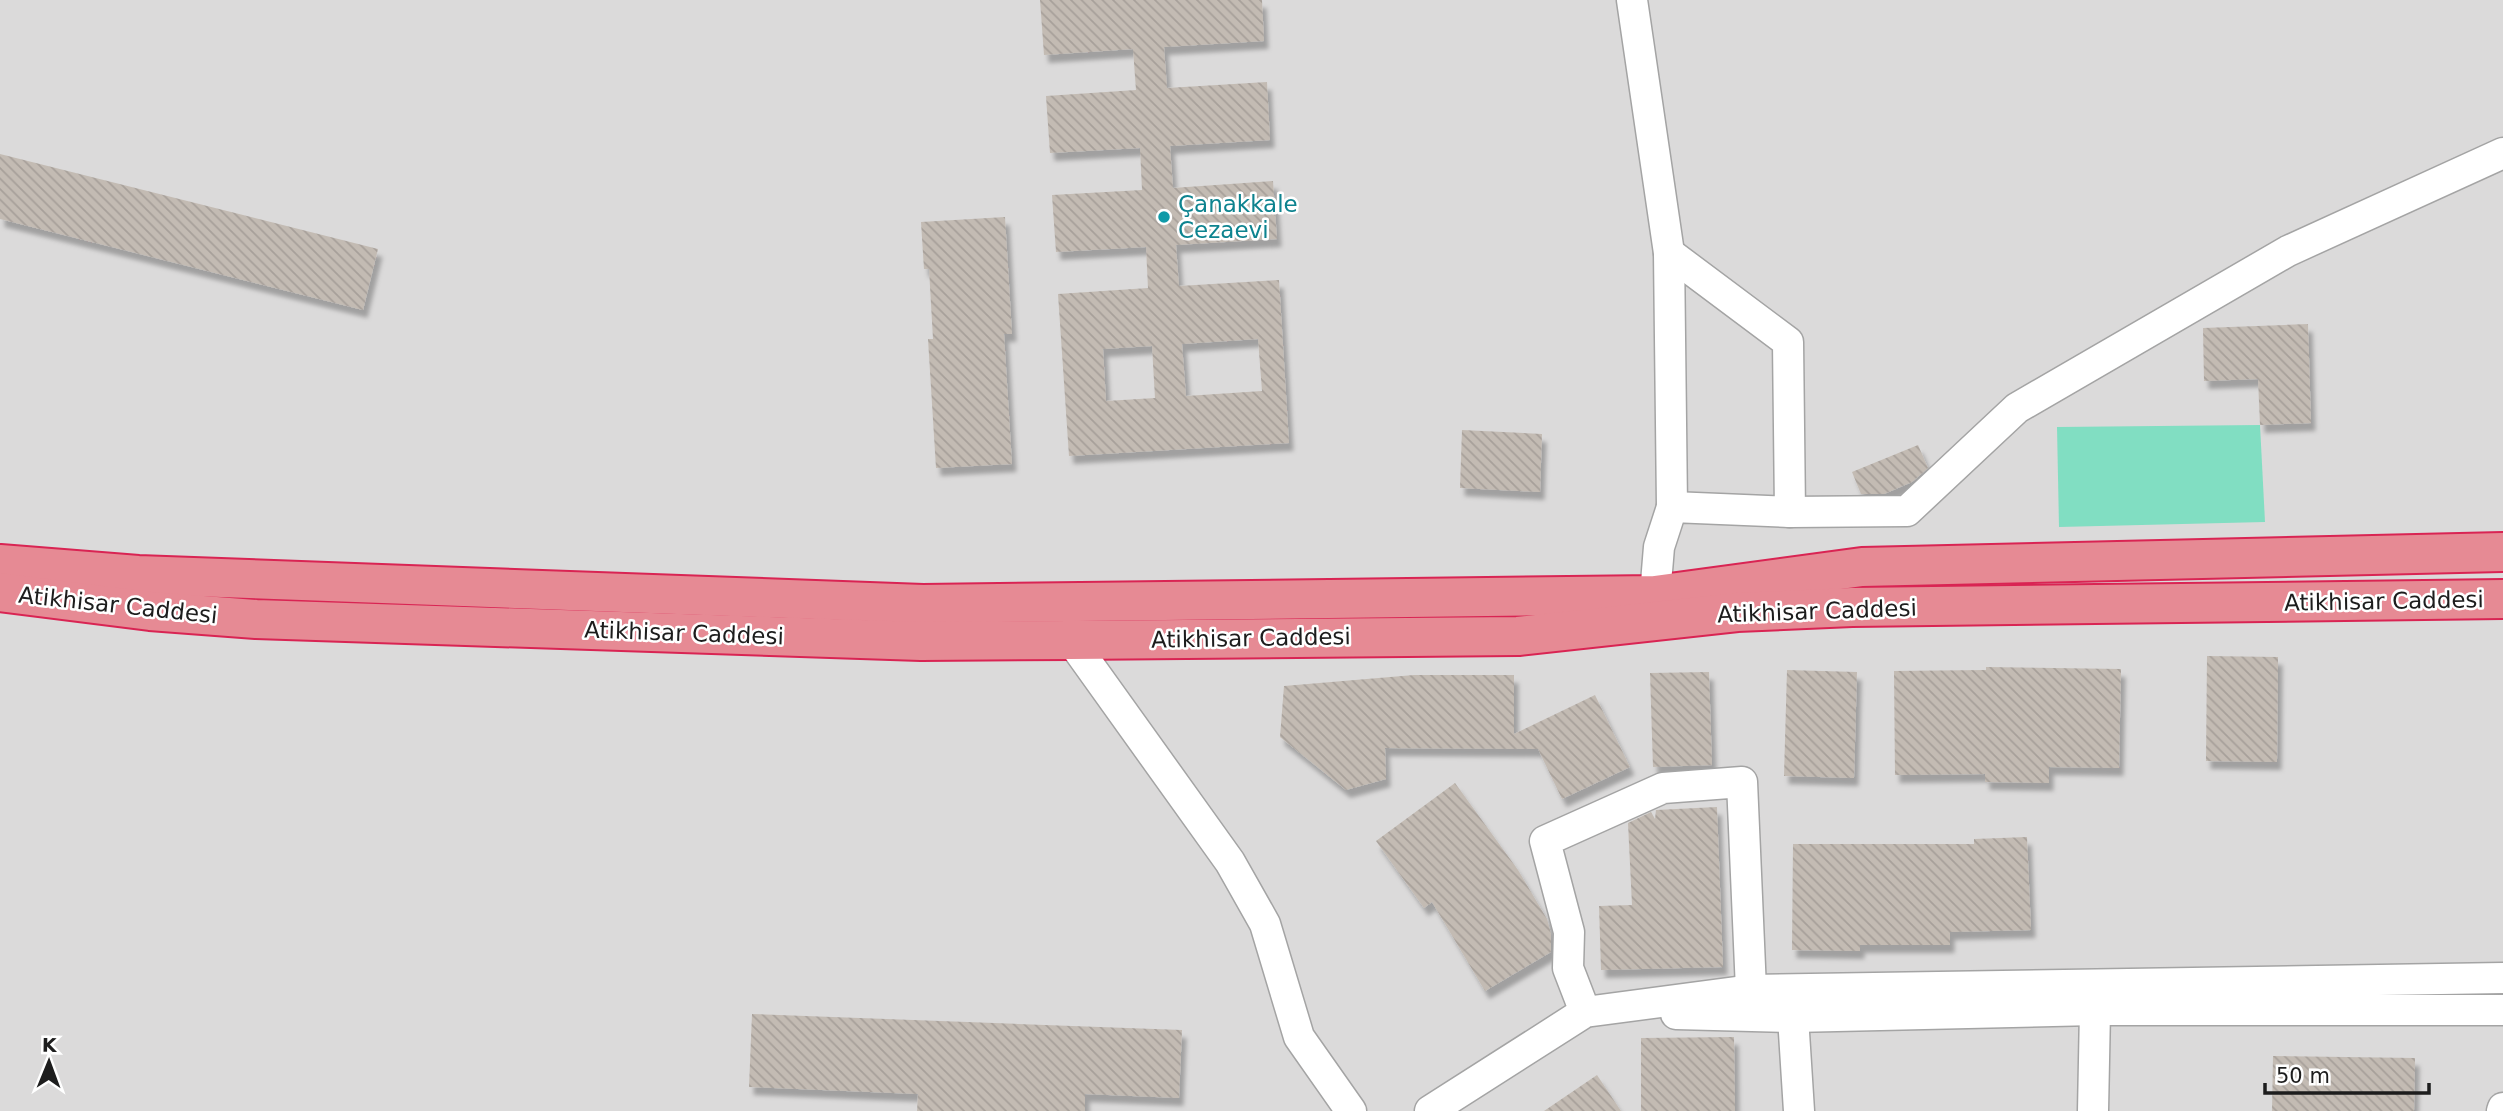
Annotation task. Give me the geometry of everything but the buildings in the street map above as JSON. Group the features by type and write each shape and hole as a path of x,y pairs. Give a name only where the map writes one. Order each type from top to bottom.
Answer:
{"highway":[{"name":"Atikhisar Caddesi","path":"0,593 150,611 256,619 921,641 1072,640 1655,595 1862,567 2503,552"},
{"name":"Atikhisar Caddesi","path":"0,564 138,575 923,604 1376,617 1518,636 1737,612 1852,607 2503,600"}],"street":[{"path":"1632,0 1669,253 1672,507 1659,547 1655,595"},
{"path":"1672,507 1790,512 1907,511 2017,408 2288,251 2503,153"},
{"path":"1669,253 1788,342 1790,512"},
{"path":"1072,640 1230,862 1265,924 1299,1038 1351,1111"},
{"path":"1585,1012 1568,968 1569,932 1545,841 1663,788 1742,782 1751,990"},
{"path":"1585,1012 1793,1017 2098,997 2503,978"},
{"path":"1751,990 1793,1017"},
{"path":"1430,1111 1585,1012 1751,990 2098,997 2503,1010"},
{"path":"2093,1111 2098,997"},
{"path":"1793,1017 1799,1111"}],"shaded area":[{"path":"0,0 2503,0 2503,1111 0,1111"}],"green space":[{"path":"2260,425 2265,522 2059,527 2057,427"}],"place":[{"name":"Çanakkale Cezaevi","path":"1164,217"}]}
